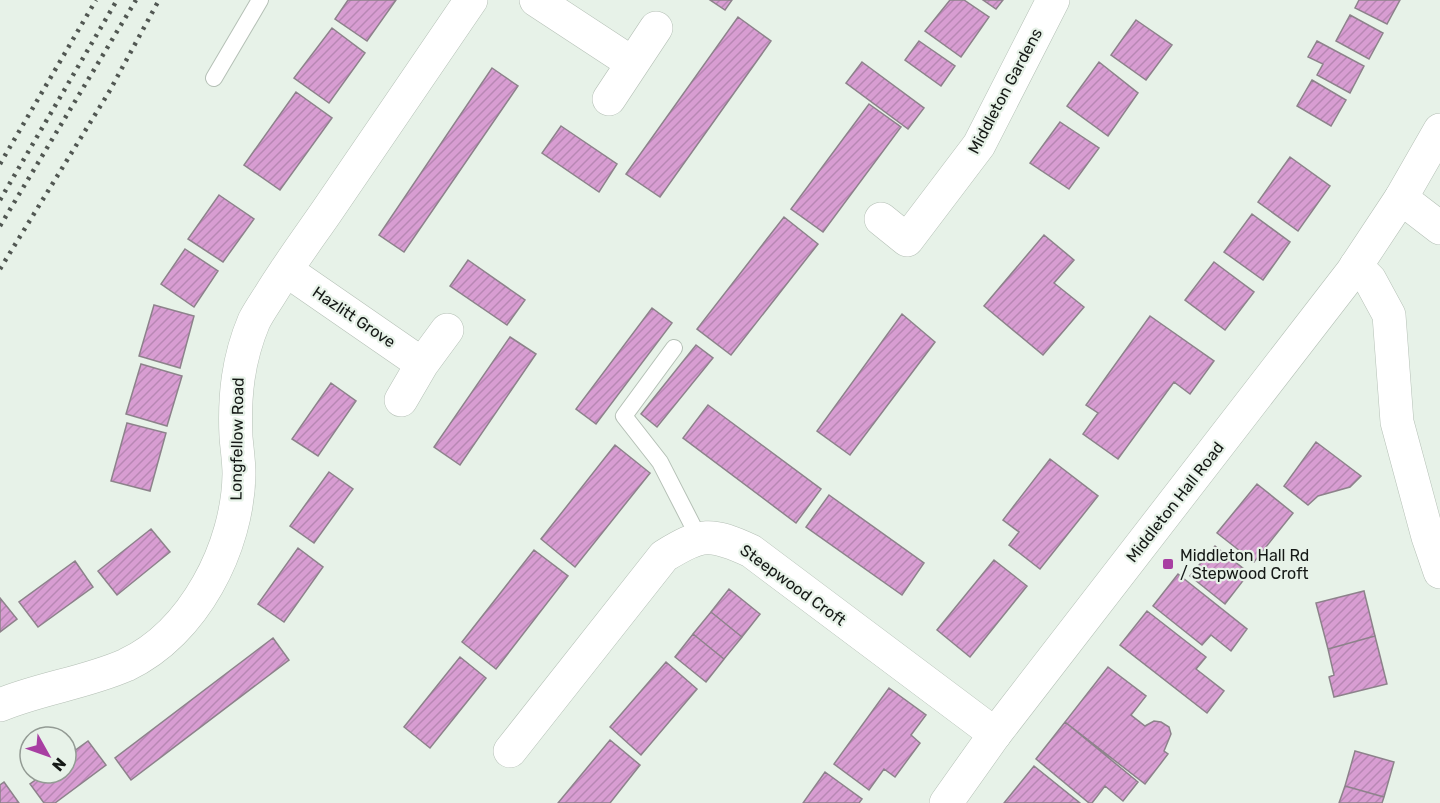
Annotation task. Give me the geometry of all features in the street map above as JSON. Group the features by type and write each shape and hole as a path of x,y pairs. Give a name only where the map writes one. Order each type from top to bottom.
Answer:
{"street":[{"path":"536,0 632,63"},
{"name":"Middleton Gardens","path":"881,219 907,240 979,145 1053,0"},
{"name":"Longfellow Road","path":"0,705 20,697 94,677 127,664 167,636 196,602 217,568 230,536 237,501 239,472 236,401 238,372 255,318 460,4"},
{"path":"609,99 656,28"},
{"name":"Middleton Hall Road","path":"946,803 995,734 1356,266 1401,198 1440,130"},
{"path":"1401,198 1440,228"},
{"path":"1356,266 1370,280 1389,315 1397,422 1428,537 1440,572"},
{"name":"Hazlitt Grove","path":"286,270 423,364"},
{"path":"401,400 447,330"},
{"name":"Steepwood Croft","path":"699,538 703,536 730,541 751,551 995,734"},
{"path":"510,751 664,556 681,545 699,538"}],"lane":[{"path":"214,78 260,0"},
{"path":"674,348 624,416 660,462 699,538"}],"building":[{"path":"348,0 396,0 367,41 335,19"},
{"path":"710,0 732,0 725,10"},
{"path":"950,0 964,0 989,17 961,57 925,31"},
{"path":"983,0 1003,0 996,9"},
{"path":"1359,0 1400,0 1387,24 1355,8"},
{"path":"1350,15 1383,33 1369,59 1336,41"},
{"path":"738,17 771,41 660,197 626,174"},
{"path":"1136,20 1172,45 1146,80 1111,55"},
{"path":"332,28 365,53 329,103 294,78"},
{"path":"919,41 955,66 941,86 905,60"},
{"path":"1317,41 1364,66 1350,93 1317,75 1323,64 1308,57"},
{"path":"862,62 924,108 908,129 846,83"},
{"path":"1099,62 1138,93 1108,136 1067,106"},
{"path":"492,68 518,86 404,252 379,235"},
{"path":"1312,80 1346,100 1331,126 1297,106"},
{"path":"296,92 332,118 280,190 244,165"},
{"path":"869,104 901,127 823,232 791,209"},
{"path":"1060,122 1099,148 1069,189 1030,163"},
{"path":"561,126 617,164 599,192 542,153"},
{"path":"1290,157 1330,186 1298,231 1258,202"},
{"path":"219,195 254,219 223,262 188,239"},
{"path":"1252,214 1290,242 1263,280 1224,252"},
{"path":"784,217 818,244 731,355 697,329"},
{"path":"1044,235 1074,260 1054,283 1084,307 1043,355 984,306"},
{"path":"185,249 218,271 194,307 161,284"},
{"path":"468,260 525,300 507,325 450,286"},
{"path":"1214,262 1254,292 1225,330 1185,300"},
{"path":"154,305 194,316 180,368 139,356"},
{"path":"652,308 672,323 596,424 576,409"},
{"path":"902,314 935,342 850,455 817,431"},
{"path":"1150,316 1214,361 1190,394 1174,382 1118,459 1083,434 1098,413 1086,405"},
{"path":"510,337 536,354 460,465 434,447"},
{"path":"696,345 713,358 657,427 641,414"},
{"path":"141,364 182,376 167,426 126,414"},
{"path":"331,383 356,401 318,456 292,439"},
{"path":"708,405 821,489 796,523 683,438"},
{"path":"127,423 166,433 150,491 111,481"},
{"path":"1316,442 1361,476 1350,487 1318,496 1308,505 1284,486"},
{"path":"615,445 650,473 575,567 541,539"},
{"path":"1050,459 1098,496 1040,569 1009,545 1019,532 1003,520"},
{"path":"329,472 353,489 314,543 290,526"},
{"path":"1257,484 1293,513 1254,562 1217,533"},
{"path":"829,495 924,563 902,595 806,527"},
{"path":"151,529 170,552 117,595 98,571"},
{"path":"1215,546 1249,573 1225,604 1190,576"},
{"path":"298,548 323,567 284,622 258,604"},
{"path":"534,550 568,576 496,669 462,642"},
{"path":"994,560 1027,586 970,657 937,630"},
{"path":"75,561 93,587 38,627 19,602"},
{"path":"1178,574 1247,629 1231,651 1211,635 1202,645 1153,606"},
{"path":"729,589 760,614 742,637 711,612"},
{"path":"1364,591 1375,636 1328,649 1316,603"},
{"path":"0,598 17,619 0,632"},
{"path":"1147,611 1206,657 1196,669 1224,691 1207,713 1120,645"},
{"path":"711,612 742,637 724,659 693,634"},
{"path":"693,634 724,659 706,682 675,657"},
{"path":"1375,636 1387,684 1334,697 1329,677 1334,675 1328,649"},
{"path":"273,638 289,660 131,780 115,758"},
{"path":"460,657 486,678 430,748 404,727"},
{"path":"666,662 697,689 641,755 610,727"},
{"path":"1108,667 1146,696 1131,715 1145,726 1154,721 1169,727 1171,734 1164,751 1168,754 1145,784 1065,722"},
{"path":"889,688 926,715 911,735 920,743 895,777 884,769 869,790 834,764"},
{"path":"1065,722 1138,782 1123,801 1105,786 1092,803 1089,803 1036,759"},
{"path":"610,740 640,765 610,803 558,803"},
{"path":"88,741 106,765 55,803 44,803 31,785 78,785 78,748"},
{"path":"1355,751 1394,762 1384,797 1345,786"},
{"path":"1034,766 1080,803 1004,803"},
{"path":"825,772 862,799 859,803 803,803"},
{"path":"4,782 19,803 0,803 0,785"},
{"path":"1345,786 1384,797 1382,803 1339,803"}],"railway":[{"path":"0,164 96,0"},
{"path":"0,200 117,0"},
{"path":"0,226 136,0"},
{"path":"0,269 109,92 159,0"}],"place":[{"name":"Middleton Hall Rd / Stepwood Croft","path":"1168,564"}]}
